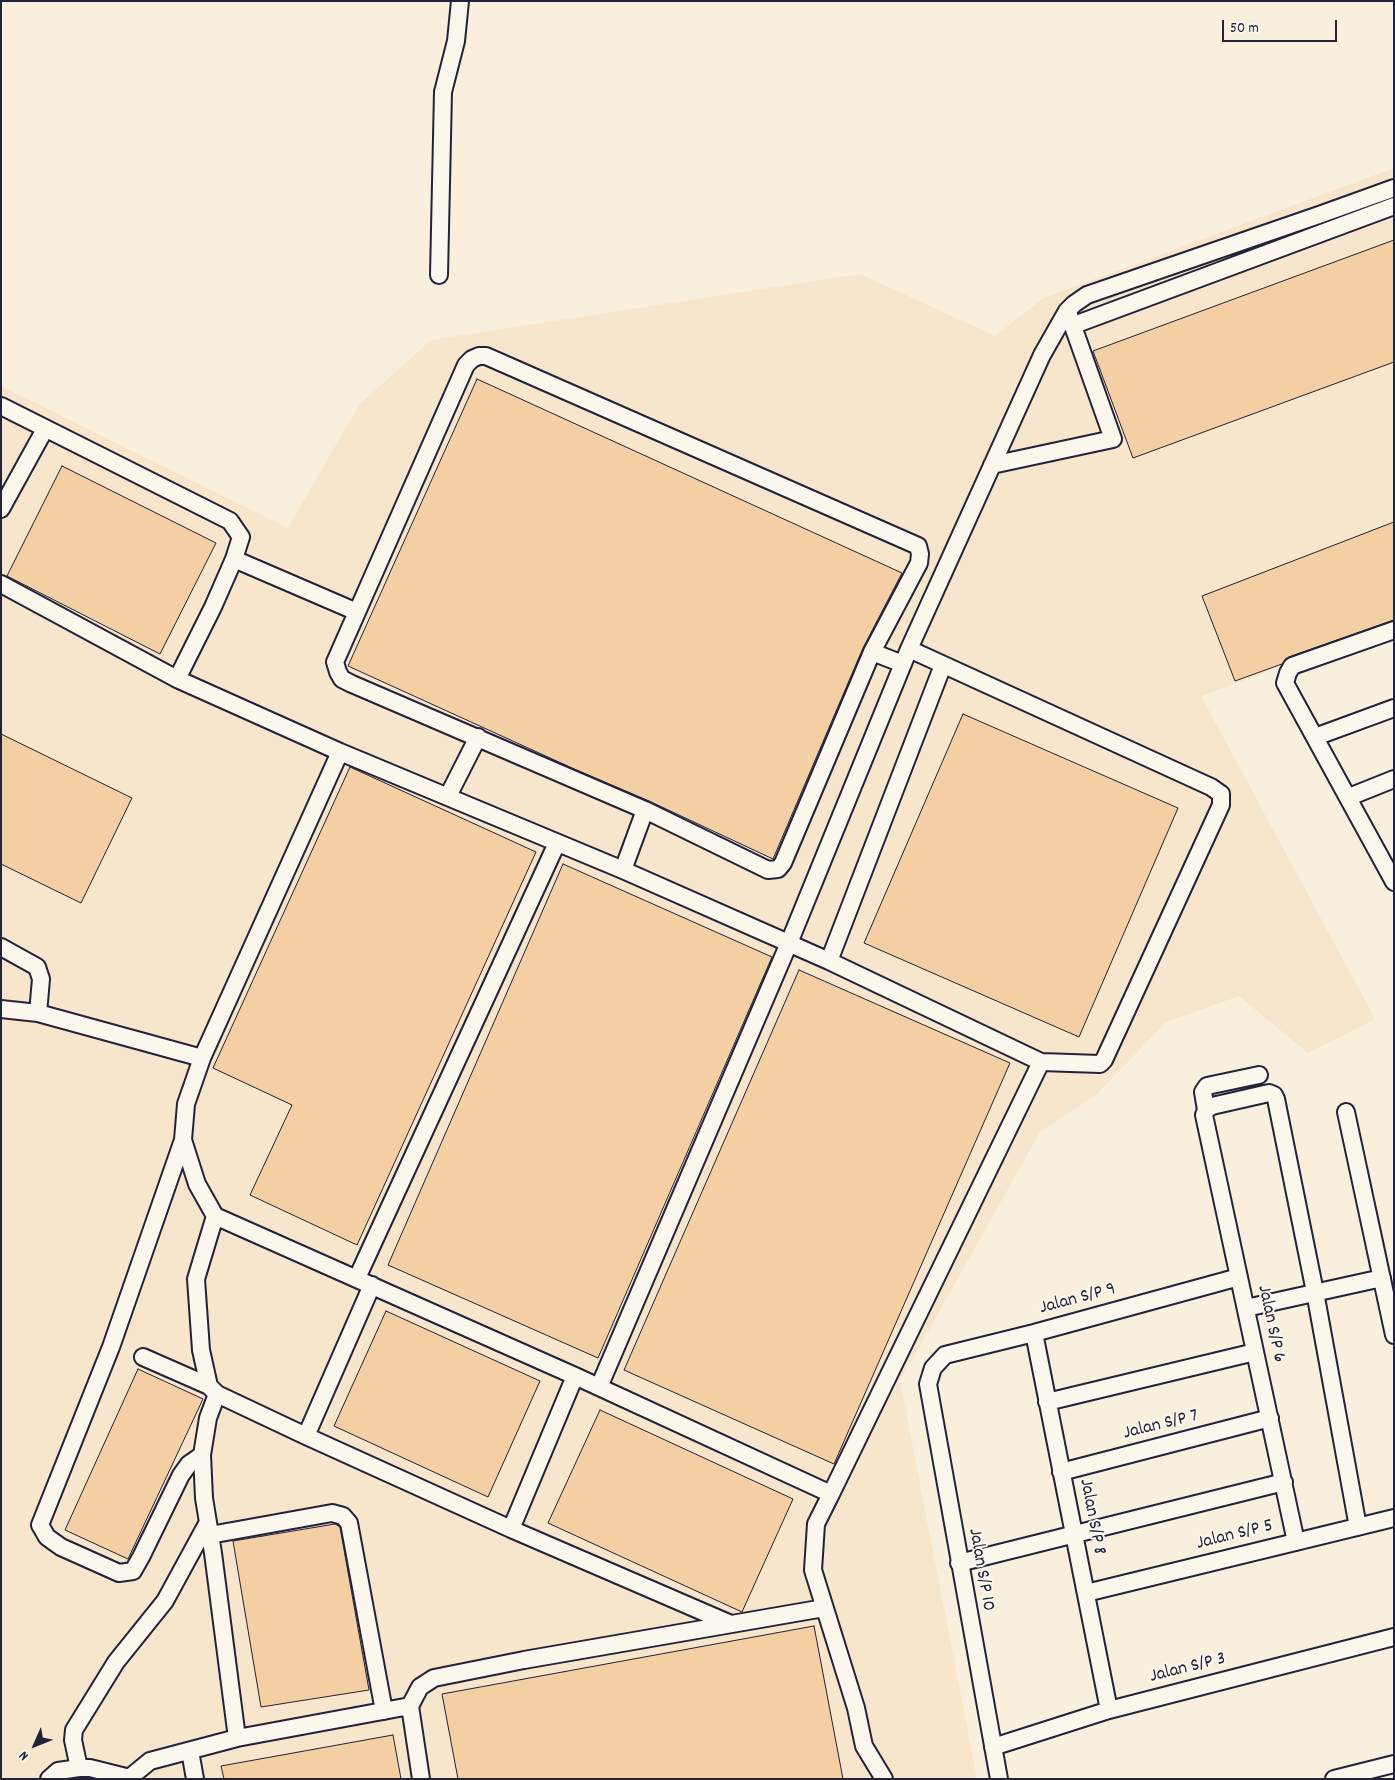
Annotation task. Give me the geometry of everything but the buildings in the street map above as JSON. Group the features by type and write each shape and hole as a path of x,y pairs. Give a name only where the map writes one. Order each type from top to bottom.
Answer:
{"street":[{"path":"439,275 443,92 456,41 460,1"},
{"path":"599,1387 789,943 906,656 1042,356 1071,318 1074,304 1087,295 1320,216 1394,188"},
{"path":"1071,318 1394,206"},
{"path":"992,464 1113,439 1071,318"},
{"path":"486,356 918,546 920,554 919,563 872,652 784,863 778,869 768,870 645,810 342,679 335,662 466,365 472,359 486,356"},
{"path":"1,406 230,521 241,537 234,559 213,606 177,679"},
{"path":"1,509 45,429"},
{"path":"234,559 357,612"},
{"path":"1,584 177,679 340,752 623,870 789,943 1041,1062 1100,1064 1104,1060 1221,805 1221,794 1202,783 943,665 906,656 872,652"},
{"path":"1394,630 1292,666 1286,683 1349,797 1389,863 1394,882"},
{"path":"829,961 943,665"},
{"path":"1316,737 1394,708"},
{"path":"448,796 478,737"},
{"path":"202,1455 190,1464 181,1475 132,1571 119,1573 61,1548 47,1537 40,1525 112,1347 182,1140 186,1104 202,1058 340,752"},
{"path":"1349,797 1394,779"},
{"path":"623,870 645,810"},
{"path":"357,1278 557,843"},
{"path":"1,947 37,967 42,979 38,1013"},
{"path":"1,1009 38,1013 202,1058"},
{"path":"884,1779 864,1746 856,1708 824,1608 814,1570 816,1524 1041,1062"},
{"name":"Jalan S/P 6","path":"1259,1075 1207,1086 1203,1092 1205,1112 1239,1277 1296,1542"},
{"path":"1205,1112 1212,1106 1269,1093 1274,1095 1276,1099 1315,1292 1358,1527"},
{"path":"1346,1112 1385,1273 1394,1335"},
{"path":"182,1140 197,1184 215,1216 575,1376 830,1494"},
{"path":"215,1216 196,1279 201,1350 213,1390 202,1455 204,1498 237,1738"},
{"path":"1246,1308 1385,1273"},
{"name":"Jalan S/P 9","path":"933,1368 945,1354 1034,1333 1239,1277"},
{"path":"306,1436 372,1285"},
{"name":"Jalan S/P 8","path":"1034,1333 1109,1710"},
{"path":"1047,1402 1255,1352"},
{"path":"143,1357 306,1436 511,1529 730,1624"},
{"name":"Jalan S/P 10","path":"933,1368 928,1384 998,1779"},
{"path":"511,1529 575,1376"},
{"name":"Jalan S/P 7","path":"1061,1472 1270,1418"},
{"path":"959,1563 1284,1482"},
{"path":"209,1529 332,1513 343,1516 349,1523 384,1711"},
{"name":"Jalan S/P 5","path":"1086,1593 1394,1518"},
{"path":"79,1768 72,1740 74,1730 116,1662 165,1601 209,1529"},
{"path":"421,1779 410,1706 420,1687 434,1678 524,1660 824,1608"},
{"name":"Jalan S/P 3","path":"993,1747 1109,1710 1394,1637"},
{"path":"49,1779 58,1771 79,1768 90,1768 129,1778 150,1761 237,1738 410,1706"},
{"path":"190,1751 195,1779"},
{"path":"1334,1779 1394,1764"}],"shaded area":[{"path":"1394,168 1394,625 1201,696 1375,1019 1308,1053 1239,996 1166,1022 1097,1094 1040,1132 900,1381 977,1779 1,1779 1,386 288,528 359,405 431,340 860,274 995,336 1044,298"}]}
